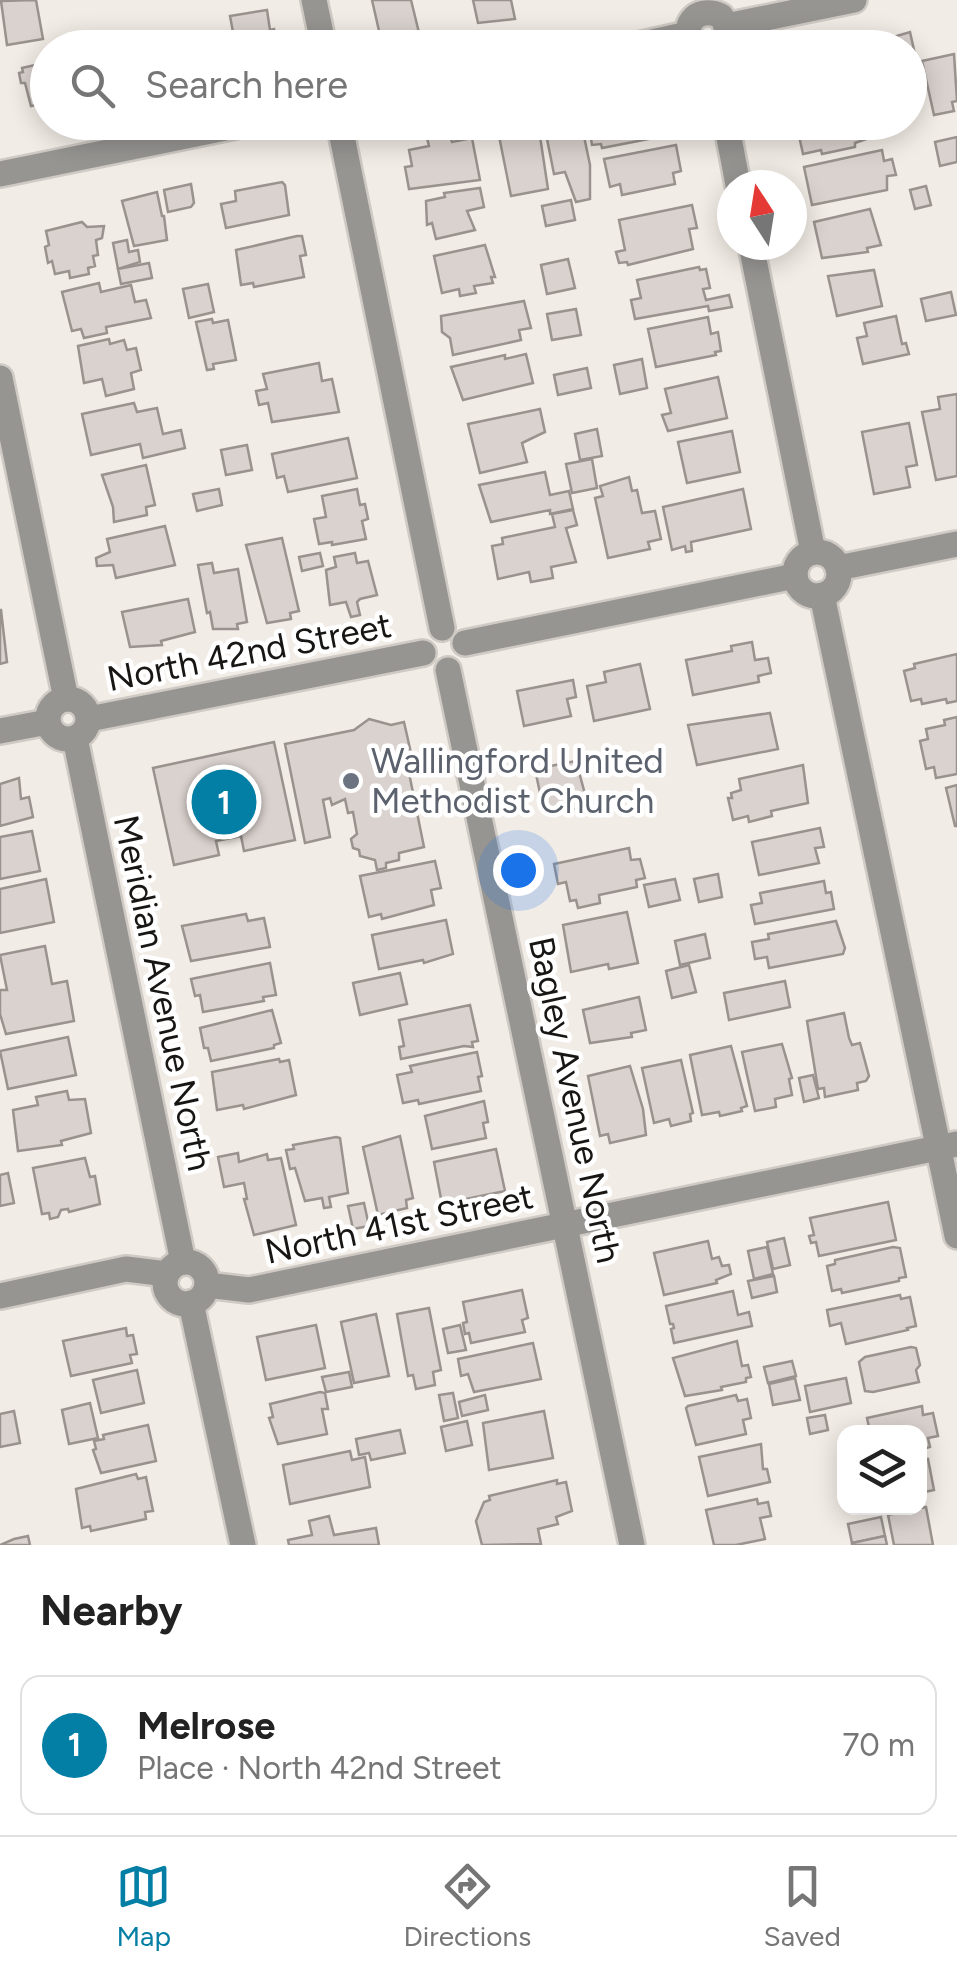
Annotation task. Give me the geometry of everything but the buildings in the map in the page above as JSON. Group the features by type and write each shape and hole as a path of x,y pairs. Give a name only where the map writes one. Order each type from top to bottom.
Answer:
{"street":[{"path":"314,0 320,30"},
{"path":"747,30 854,0"},
{"path":"691,30 691,20 702,6 721,16 722,30"},
{"path":"0,174 167,140"},
{"path":"340,140 442,628"},
{"path":"729,140 735,170"},
{"path":"753,260 813,552"},
{"path":"0,378 66,699"},
{"path":"838,568 957,544"},
{"path":"813,552 829,556 838,568 834,586 822,595 801,590 795,576 798,561 813,552"},
{"path":"466,643 795,576"},
{"path":"822,595 948,1146 957,1236"},
{"path":"442,628 454,629 466,643 462,662 448,670 431,666 423,653 426,636 442,628"},
{"name":"North 42nd Street","path":"82,729 423,653"},
{"name":"Bagley Avenue North","path":"448,670 632,1545"},
{"path":"66,699 83,705 82,729 56,736 48,722 52,706 66,699"},
{"path":"0,731 48,722"},
{"name":"Meridian Avenue North","path":"82,729 175,1268"},
{"name":"North 41st Street","path":"199,1294 249,1290 948,1146"},
{"path":"0,1296 126,1268 201,1267 199,1294 243,1545"},
{"path":"175,1268 165,1283 169,1295 180,1303 199,1294"}],"place":[{"name":"Wallingford United Methodist Church","path":"351,781"},
{"name":"Melrose","path":"224,802"}]}
